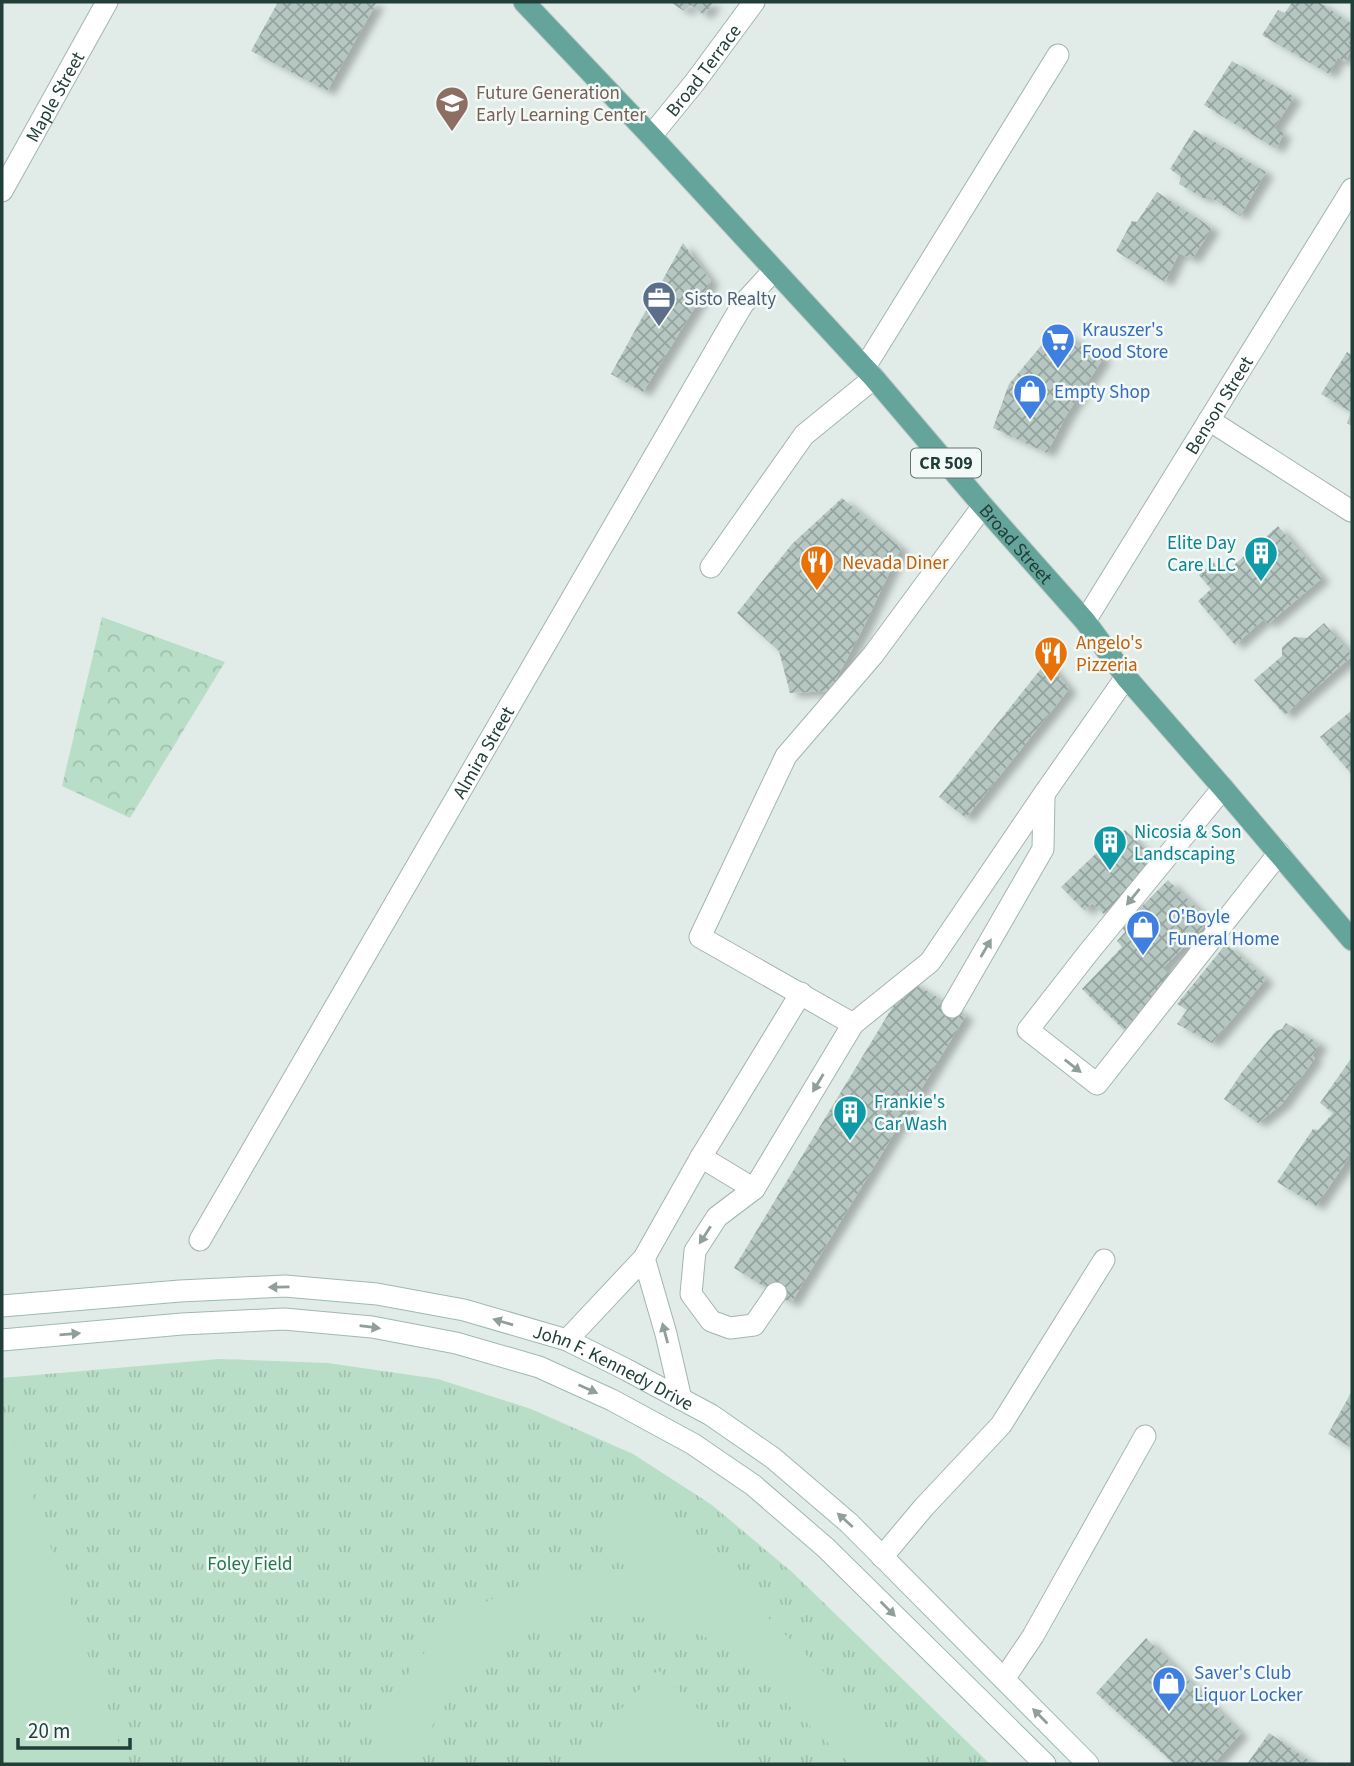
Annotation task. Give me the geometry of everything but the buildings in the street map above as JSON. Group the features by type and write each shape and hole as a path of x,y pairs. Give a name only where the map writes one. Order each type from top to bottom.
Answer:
{"main road":[{"name":"Maple Street","path":"2,191 107,2"},
{"name":"Broad Street","path":"524,2 869,373 1085,621 1126,677 1352,940"},
{"name":"Broad Terrace","path":"651,136 754,2"},
{"path":"711,567 804,435 869,373 1058,55"},
{"name":"Benson Street","path":"1085,621 1352,189"},
{"name":"Almira Street","path":"200,1240 737,314 774,270"},
{"path":"1209,420 1351,511"},
{"path":"853,1024 700,937 786,756 873,655 983,506"},
{"path":"776,1293 754,1325 730,1328 711,1321 691,1294 695,1251 717,1217 754,1189 853,1024 930,962 1126,677"},
{"path":"1223,788 1113,921 1028,1030 1097,1084 1279,853"},
{"path":"952,1007 1043,849 1044,794"},
{"path":"567,1340 644,1258 701,1157 801,993"},
{"path":"701,1157 754,1189"},
{"path":"644,1258 681,1399"},
{"path":"882,1557 923,1507 1001,1425 1104,1260"},
{"name":"John F. Kennedy Drive","path":"2,1306 180,1291 285,1286 377,1294 414,1301 464,1311 567,1340 711,1415 773,1458 849,1523 1088,1764"},
{"name":"John F. Kennedy Drive","path":"2,1340 182,1324 285,1320 372,1327 456,1343 539,1367 612,1400 693,1444 753,1485 826,1548 1045,1764"},
{"path":"1004,1679 1033,1636 1146,1436"}],"green space":[{"path":"102,617 225,662 130,818 62,786"},
{"name":"Foley Field","path":"219,1359 328,1363 438,1379 531,1409 633,1454 712,1505 792,1572 990,1764 2,1764 2,1378"},
{"path":"10,1430 126,1764 2,1764 2,1433"},
{"path":"635,1489 919,1764 850,1764 755,1673 717,1644 663,1621 618,1616 574,1620 532,1633 494,1655 462,1684 435,1721 417,1764 367,1764 385,1712 398,1688 431,1646 473,1610 519,1586 546,1577 589,1570 648,1570 601,1523"},
{"path":"658,1670 755,1764 568,1764"}],"place":[{"name":"Future Generation Early Learning Center","path":"452,133"},
{"name":"Sisto Realty","path":"659,328"},
{"name":"Krauszer's Food Store","path":"1058,370"},
{"name":"Empty Shop","path":"1030,421"},
{"name":"Elite Day Care LLC","path":"1261,583"},
{"name":"Nevada Diner","path":"817,592"},
{"name":"Angelo's Pizzeria","path":"1051,683"},
{"name":"Nicosia & Son Landscaping","path":"1110,872"},
{"name":"O'Boyle Funeral Home","path":"1143,957"},
{"name":"Frankie's Car Wash","path":"850,1142"},
{"name":"Saver's Club Liquor Locker","path":"1169,1713"}]}
